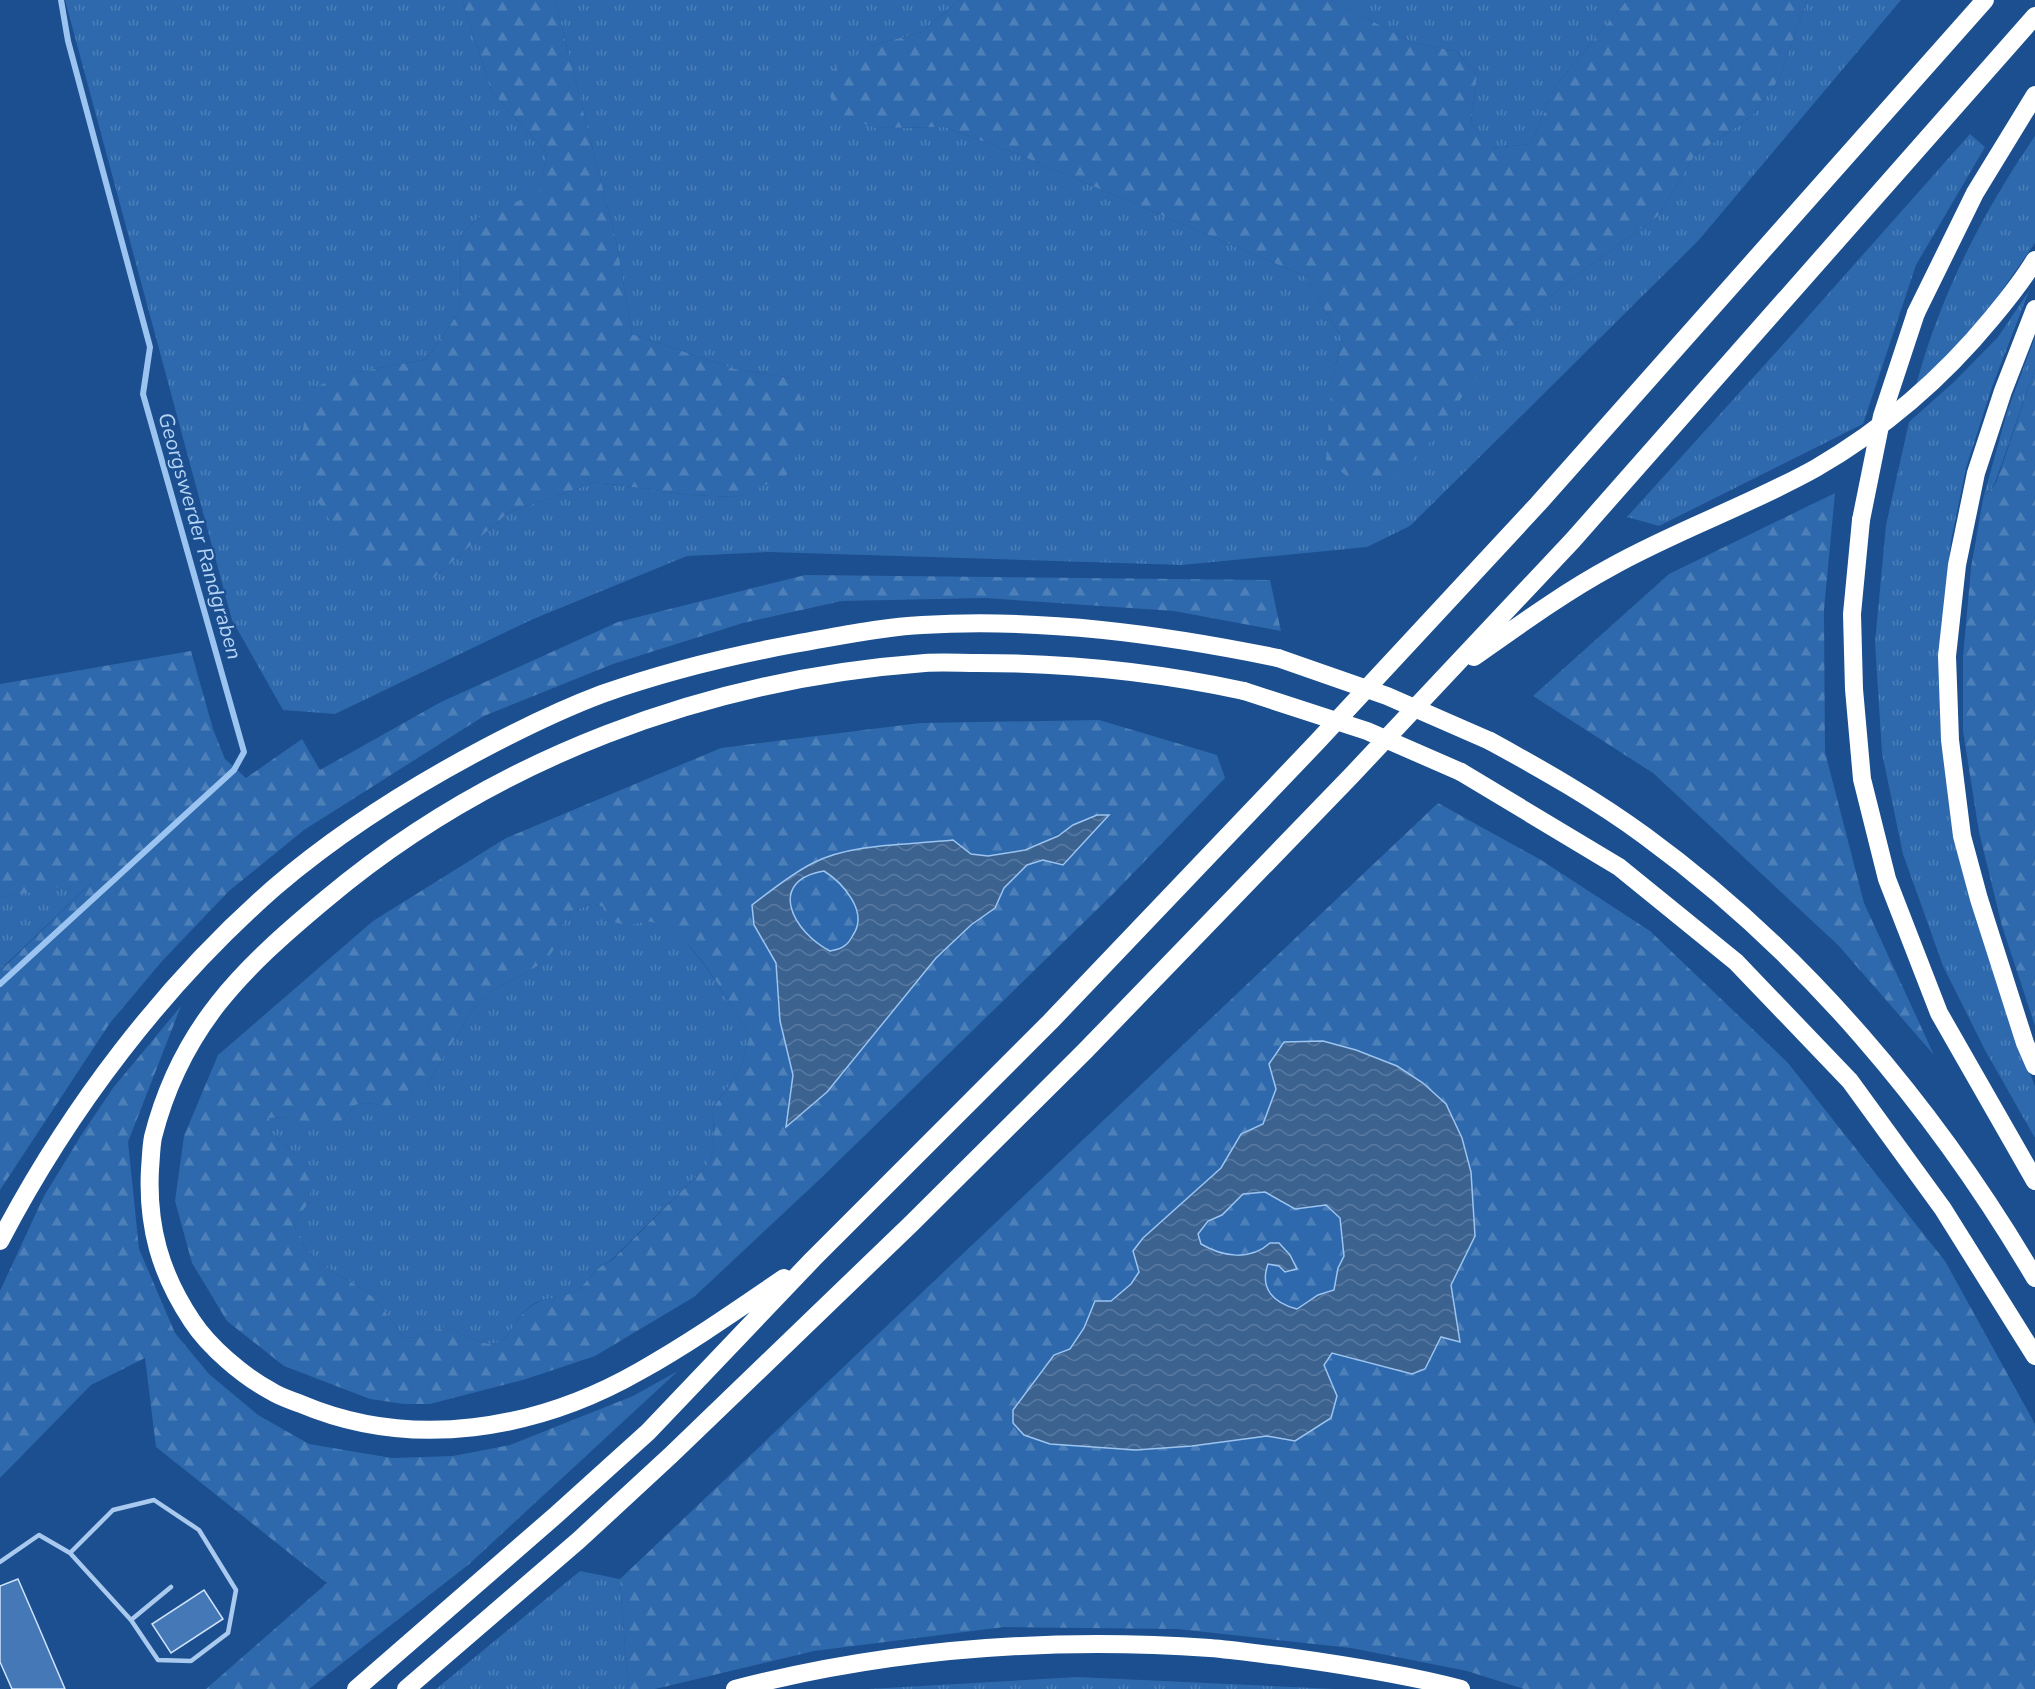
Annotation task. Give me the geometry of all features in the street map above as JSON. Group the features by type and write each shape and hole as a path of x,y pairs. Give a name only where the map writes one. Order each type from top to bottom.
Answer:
{"highway":[{"path":"356,1689 648,1432 813,1259 1050,1022 1538,504 1985,0"},
{"path":"406,1689 579,1540 671,1455 1085,1051 1573,540 2035,16"},
{"path":"2035,95 1975,193 1916,313 1882,416 1861,520 1852,614 1854,689 1862,779 1887,879 1939,1013 2035,1181"},
{"path":"1444,677 1569,591 1612,566 1806,473 1858,441 1930,386 1977,336 2035,260"},
{"path":"2035,309 2002,391 1976,473 1958,566 1947,656 1950,740 1962,836 1979,899 2025,1042 2035,1066"},
{"path":"0,1240 25,1193 75,1115 136,1034 191,969 276,887 321,851 445,769 534,723 601,695 657,676 752,652 825,638 921,625 1023,624 1094,628 1202,643 1278,658 1387,696 1490,741 1569,785 1644,835 1705,882 1762,932 1862,1035 1922,1110 1977,1187 2035,1278"},
{"path":"813,1259 635,1374 571,1404 519,1419 459,1430 419,1432 368,1426 319,1412 270,1391 224,1358 195,1327 170,1286 155,1243 149,1191 152,1142 170,1086 188,1045 222,997 261,955 344,883 408,837 466,801 546,758 614,730 671,711 765,686 832,674 927,663 1025,663 1100,668 1188,679 1244,691 1367,731 1461,772 1619,867 1736,962 1850,1081 1943,1209 2035,1356"},
{"path":"735,1689 850,1664 960,1650 1078,1644 1211,1648 1348,1665 1461,1689"}],"lane":[{"path":"0,1562 39,1535 70,1553 131,1620 158,1660 191,1661 228,1633 236,1590 199,1530 154,1500 113,1510 70,1553"},
{"path":"131,1620 171,1587"}],"green space":[{"path":"65,0 462,0 492,92 547,153 539,193 478,218 460,236 461,309 427,359 353,373 430,581 509,512 596,482 690,495 737,497 792,378 735,369 632,334 617,245 555,0 959,0 922,32 871,46 876,128 945,127 1022,156 1305,276 1342,339 1332,380 1472,381 1510,329 1577,275 1658,216 1695,155 1752,116 1779,79 1807,0 1901,0 1698,241 1410,526 1367,547 1182,565 769,552 687,556 531,620 335,714 283,710 232,620"},
{"path":"462,0 555,0 617,245 632,334 735,369 792,378 806,410 805,437 786,476 737,497 690,495 596,482 509,512 430,581 351,555 295,464 312,388 353,373 427,359 461,309 460,236 478,218 539,192 547,153 492,92"},
{"path":"959,0 1331,0 1414,43 1456,51 1477,75 1471,123 1491,148 1531,144 1556,85 1627,0 1807,0 1779,79 1752,116 1695,155 1658,216 1577,275 1510,329 1430,442 1389,483 1352,480 1326,460 1332,380 1342,339 1305,276 1022,156 945,127 876,128 843,116 827,90 833,70 871,46 922,32"},
{"path":"1331,0 1627,0 1556,85 1531,144 1490,148 1471,123 1477,75 1456,51 1414,43"},
{"path":"1970,134 1985,147 1916,265 1863,424 1659,526 1627,517 1797,329"},
{"path":"2035,136 2035,243 1993,303 1959,344 1916,385 1933,331 1967,251 1992,204"},
{"path":"2029,291 1992,387 1966,468 1951,541 1939,653 1941,741 2016,1040 2035,1086 2035,1138 1985,1050 1943,966 1903,854 1882,753 1875,642 1886,525 1909,422 1954,382 1998,337"},
{"path":"2035,337 2035,369 1995,483 1983,499 2007,412"},
{"path":"2035,369 2035,1026 2002,926 1979,832 1963,731 1963,657 1971,568 1983,499 1996,483"},
{"path":"1835,493 1824,610 1825,752 1864,903 1934,1055 1838,945 1653,773 1533,696 1669,574"},
{"path":"805,575 1270,580 1281,631 1174,611 985,598 842,601 743,623 613,664 484,716 304,830 229,891 163,960 110,1023 0,1190 0,971 93,881 0,898 0,684 191,651 213,729 225,759 246,778 302,739 320,770 441,702 618,622"},
{"path":"1099,720 1217,755 1225,778 1113,894 819,1180 694,1297 595,1356 523,1380 430,1404 404,1404 370,1399 284,1366 227,1321 192,1263 175,1201 184,1136 218,1055 373,921 506,838 721,748 920,723","holes":["1073,825 1043,860 1027,865 1004,888 995,908 971,925 936,958 853,1061 786,1126 793,1075 780,1021 776,963 753,905 795,873 953,840 972,854 996,856 1038,844","593,903 603,907 607,920 630,925 652,922 669,929 683,940 697,954 750,1035 740,1070 713,1108 714,1150 706,1167 611,1261 596,1270 576,1291 546,1299 531,1307 522,1314 500,1342 493,1344 477,1341 447,1326 417,1337 404,1338 374,1298 324,1266 306,1249 294,1223 309,1202 311,1184 300,1158 271,1133 269,1118 288,1117 301,1127 327,1126 343,1120 355,1105 367,1103 386,1106 411,1102 426,1086 473,1009 495,989 545,962 556,946 555,934 571,912"]},
{"path":"1438,803 1541,860 1650,931 1788,1063 1945,1261 2035,1424 2035,1689 1524,1689 1467,1671 1351,1648 1177,1629 1004,1627 814,1651 655,1689 628,1689 620,1579","holes":["1323,1041 1356,1050 1397,1066 1423,1083 1462,1138 1471,1171 1475,1236 1451,1285 1460,1341 1441,1336 1412,1374 1332,1353 1324,1365 1337,1396 1295,1441 1267,1436 1192,1446 1136,1450 1050,1444 1054,1356 1070,1349 1084,1328 1095,1301 1110,1301 1131,1284 1139,1272 1143,1238 1221,1168 1241,1134 1263,1124 1276,1089 1269,1064"]},
{"path":"825,871 846,890 856,908 858,917 857,926 848,943 830,951 817,943 797,920 792,908 791,896 795,885 807,877"},
{"path":"94,880 4,966 0,971 0,898"},
{"path":"593,903 603,907 627,925 650,921 680,937 707,969 750,1035 740,1070 713,1108 714,1150 706,1167 610,1261 600,1267 572,1294 546,1299 530,1307 500,1342 493,1344 477,1341 447,1326 417,1337 404,1338 374,1298 324,1266 306,1249 294,1223 309,1202 300,1158 271,1133 268,1118 288,1117 301,1127 343,1120 355,1105 367,1103 386,1106 426,1086 473,1009 495,989 545,962 555,934 571,912"},
{"path":"181,1006 128,1142 139,1249 175,1333 209,1374 258,1415 309,1444 392,1458 453,1456 510,1445 633,1396 678,1371 468,1565 309,1689 206,1689 327,1583 156,1447 145,1358 91,1385 0,1478 0,1291 44,1196 82,1134 113,1088"},
{"path":"1265,1192 1295,1209 1326,1205 1340,1218 1344,1256 1338,1268 1334,1290 1318,1295 1297,1309 1275,1299 1267,1288 1268,1264 1279,1266 1270,1243 1254,1253 1245,1255 1218,1252 1201,1244 1198,1233 1208,1221 1222,1215 1243,1194"},
{"path":"580,1571 620,1579 628,1689 436,1689"},
{"path":"1077,1677 1335,1689 868,1689"}],"water":[{"path":"1097,815 1109,815 1063,865 1043,860 1027,865 1004,888 995,908 971,925 936,958 827,1092 786,1127 793,1075 780,1021 776,963 754,925 752,905 805,867 828,856 863,848 953,840 971,854 988,856 1025,850 1058,836 1073,825","holes":["824,871 852,899 858,917 857,926 848,943 830,951 817,943 797,920 791,908 790,896 795,885 806,877"]},
{"path":"1323,1041 1356,1050 1397,1066 1423,1083 1446,1104 1462,1138 1471,1172 1475,1236 1451,1285 1460,1342 1441,1337 1425,1369 1412,1374 1332,1353 1324,1365 1337,1396 1331,1418 1295,1441 1267,1436 1192,1446 1136,1450 1050,1444 1024,1435 1013,1423 1013,1410 1054,1355 1070,1349 1084,1328 1095,1301 1111,1301 1131,1284 1139,1272 1133,1251 1143,1238 1221,1168 1241,1134 1263,1124 1276,1089 1269,1064 1284,1042","holes":["1265,1192 1295,1209 1326,1205 1340,1218 1344,1256 1338,1268 1334,1290 1318,1295 1297,1309 1275,1299 1267,1288 1268,1264 1279,1266 1285,1272 1297,1269 1290,1255 1279,1243 1270,1243 1254,1253 1245,1255 1218,1252 1201,1244 1198,1234 1208,1221 1222,1215 1243,1194"]}],"building":[{"path":"18,1579 65,1689 12,1689 0,1662 0,1586"},
{"path":"204,1590 223,1619 171,1653 152,1624"}],"waterway":[{"name":"Georgswerder Randgraben","path":"0,984 234,770 244,752 143,394 150,347 68,41 61,0"}]}
